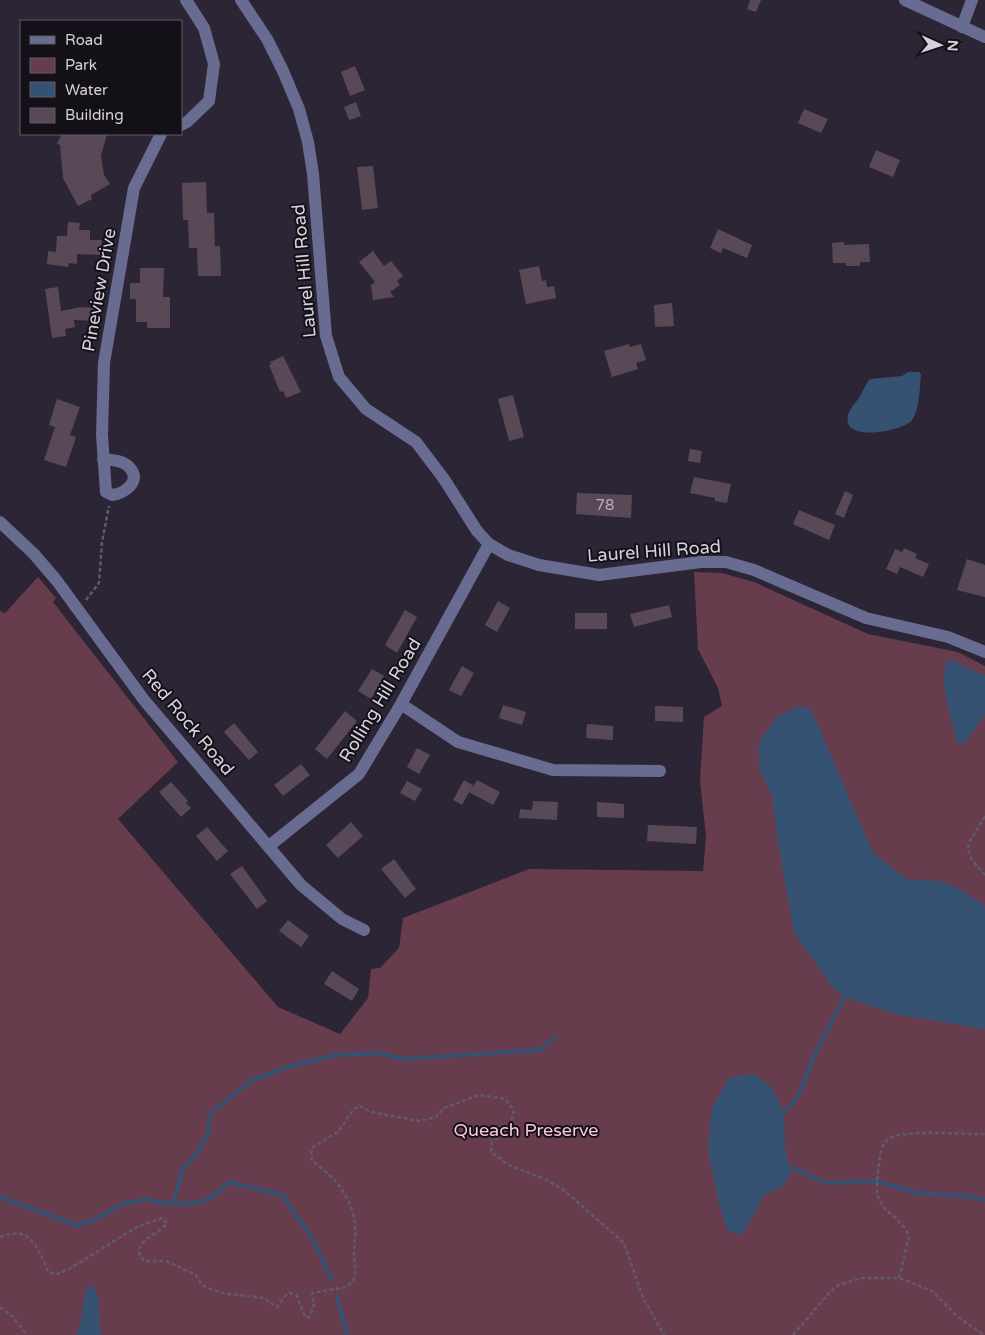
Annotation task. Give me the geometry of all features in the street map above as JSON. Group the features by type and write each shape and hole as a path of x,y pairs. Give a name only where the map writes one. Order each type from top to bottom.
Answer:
{"street":[{"path":"182,124 210,101 214,64 204,28 186,0"},
{"name":"Laurel Hill Road","path":"241,0 267,39 283,72 299,109 308,142 313,174 326,336 339,377 366,409 416,442 444,479 477,531 489,544 508,555 539,565 599,575 701,562 726,562 754,570 866,618 948,637 985,652"},
{"path":"905,0 985,37"},
{"path":"962,27 972,0"},
{"name":"Pineview Drive","path":"112,495 106,492 103,459 104,363 134,188 160,135"},
{"path":"103,459 123,463 130,468 133,475 132,485 126,492 112,495"},
{"name":"Red Rock Road","path":"0,522 34,554 144,700 301,885 342,919 364,930"},
{"name":"Rolling Hill Road","path":"269,846 359,774 489,544"},
{"path":"400,704 458,742 553,770 660,770"}],"path":[{"path":"75,608 90,597 99,583 102,542 112,495"},
{"path":"985,816 968,847 968,856 985,875"},
{"path":"0,1237 13,1233 22,1234 38,1248 48,1271 55,1275 69,1269 135,1228 162,1218 167,1222 165,1227 148,1236 140,1248 139,1254 144,1261 166,1260 196,1275 201,1284 208,1288 232,1294 263,1298 277,1307 290,1293 297,1296 305,1317 309,1317 314,1308 312,1293 347,1287 356,1277 357,1268 354,1256 354,1222 349,1205 339,1184 312,1161 311,1153 314,1146 338,1132 354,1109 360,1106 371,1112 419,1122 436,1117 444,1108 457,1102 479,1095 498,1096 506,1099 514,1110 509,1126 492,1142 491,1152 507,1164 547,1180 565,1191 624,1243 643,1298 664,1335"},
{"path":"899,1278 909,1237 899,1219 879,1201 877,1185 880,1152 887,1140 896,1134 985,1134"},
{"path":"793,1335 829,1293 839,1285 861,1278 899,1278 932,1291 958,1318 984,1335"},
{"path":"0,1306 14,1318 26,1335"}],"green space":[{"name":"Queach Preserve","path":"694,572 722,573 754,582 868,634 958,652 985,666 985,1335 0,1335 0,611 5,613 38,577 56,598 53,602 178,762 118,819 278,1007 340,1034 368,998 371,969 380,968 399,948 403,918 529,869 703,871 706,837 700,781 704,717 722,706 718,688 698,649"}],"water":[{"path":"908,372 919,372 921,375 918,405 912,420 897,428 874,432 863,432 854,429 848,424 848,415 870,379 902,376"},
{"path":"947,660 954,661 985,676 985,714 965,744 958,743 955,736 946,698 944,679"},
{"path":"799,706 811,709 873,853 907,879 940,881 960,889 985,906 985,1029 895,1014 844,997 831,985 794,933 778,844 772,795 759,770 759,742 777,717"},
{"path":"755,1074 772,1088 784,1112 785,1148 791,1174 782,1187 765,1194 742,1235 728,1231 719,1205 708,1150 712,1107 730,1077"},
{"path":"88,1286 94,1286 98,1299 101,1335 76,1335"}],"building":[{"path":"750,0 761,0 756,12 747,9"},
{"path":"355,66 365,90 350,96 341,72"},
{"path":"356,102 361,116 349,120 344,107"},
{"path":"804,109 828,119 821,133 798,123"},
{"path":"62,135 107,135 101,156 104,175 110,184 91,195 92,199 78,206 63,178 60,145 57,144"},
{"path":"876,150 900,160 893,177 869,167"},
{"path":"373,166 378,208 362,210 357,167"},
{"path":"206,182 207,213 214,213 215,246 220,246 221,276 198,276 197,248 189,248 188,220 183,220 182,183"},
{"path":"68,222 80,223 79,230 90,230 90,240 102,240 101,255 77,254 77,264 69,263 68,267 47,264 48,251 56,252 57,236 67,236"},
{"path":"718,229 752,245 747,258 723,248 721,253 710,248"},
{"path":"844,242 844,245 869,244 870,262 860,262 860,266 846,266 846,263 833,263 832,243"},
{"path":"373,251 384,266 391,261 403,276 397,281 400,285 390,292 394,297 373,300 371,285 375,282 359,262"},
{"path":"539,266 542,281 546,280 547,287 554,286 556,298 526,304 519,270"},
{"path":"140,268 164,268 163,297 170,297 170,328 147,328 147,322 136,322 136,299 130,299 130,283 140,283"},
{"path":"58,287 61,311 81,307 96,308 95,321 74,320 75,327 65,329 66,336 52,338 45,289"},
{"path":"672,303 674,326 655,327 654,305"},
{"path":"629,344 630,347 641,344 646,360 636,363 638,369 612,377 604,351"},
{"path":"283,356 301,392 286,398 283,391 280,392 269,365 271,365 270,362"},
{"path":"513,395 524,437 509,441 498,399"},
{"path":"57,399 80,407 70,435 76,437 66,467 44,460 55,427 49,425"},
{"path":"690,449 702,451 700,463 688,461"},
{"path":"694,477 731,484 727,503 715,501 715,498 690,493"},
{"path":"845,491 853,495 844,518 835,514"},
{"path":"577,493 632,495 631,518 576,514"},
{"path":"799,510 835,525 829,540 793,524"},
{"path":"904,548 917,554 915,558 929,564 923,577 900,567 897,574 886,569 895,549 902,552"},
{"path":"967,559 985,565 985,597 957,590"},
{"path":"498,601 510,608 497,632 485,625"},
{"path":"669,605 672,617 634,627 630,614"},
{"path":"405,610 417,617 397,653 385,645"},
{"path":"575,613 607,613 607,629 575,629"},
{"path":"462,666 474,673 461,696 449,690"},
{"path":"372,669 384,676 371,699 358,691"},
{"path":"503,705 526,712 522,725 499,718"},
{"path":"655,706 683,707 683,722 655,721"},
{"path":"345,711 357,721 327,759 315,749"},
{"path":"234,723 258,752 249,760 224,732"},
{"path":"587,724 613,726 613,740 586,738"},
{"path":"417,748 430,755 419,774 407,767"},
{"path":"301,764 310,775 283,796 274,785"},
{"path":"464,780 473,785 462,805 453,800"},
{"path":"477,780 500,792 493,805 469,792"},
{"path":"407,781 422,789 415,801 400,793"},
{"path":"171,782 188,801 186,803 191,808 181,817 159,792"},
{"path":"533,801 558,802 557,820 519,818 520,809 532,810"},
{"path":"597,802 624,804 624,818 597,817"},
{"path":"351,822 363,836 338,858 326,845"},
{"path":"648,825 697,827 696,844 647,841"},
{"path":"207,827 228,851 217,861 196,836"},
{"path":"394,859 416,889 405,898 381,869"},
{"path":"242,866 267,901 257,909 230,874"},
{"path":"288,920 309,936 301,947 279,931"},
{"path":"332,971 359,989 352,1001 324,984"}],"waterway":[{"path":"784,1112 800,1092 812,1060 844,997"},
{"path":"0,1197 76,1225 92,1221 122,1204 148,1199 165,1204 173,1203 183,1168 197,1153 208,1133 209,1115 252,1080 291,1066 336,1055 380,1053 403,1059 539,1050 555,1038"},
{"path":"791,1167 827,1183 876,1181 918,1193 966,1196 985,1200"},
{"path":"173,1203 198,1203 204,1201 216,1194 229,1182 282,1195 312,1238 332,1280"},
{"path":"337,1296 347,1335"}]}
